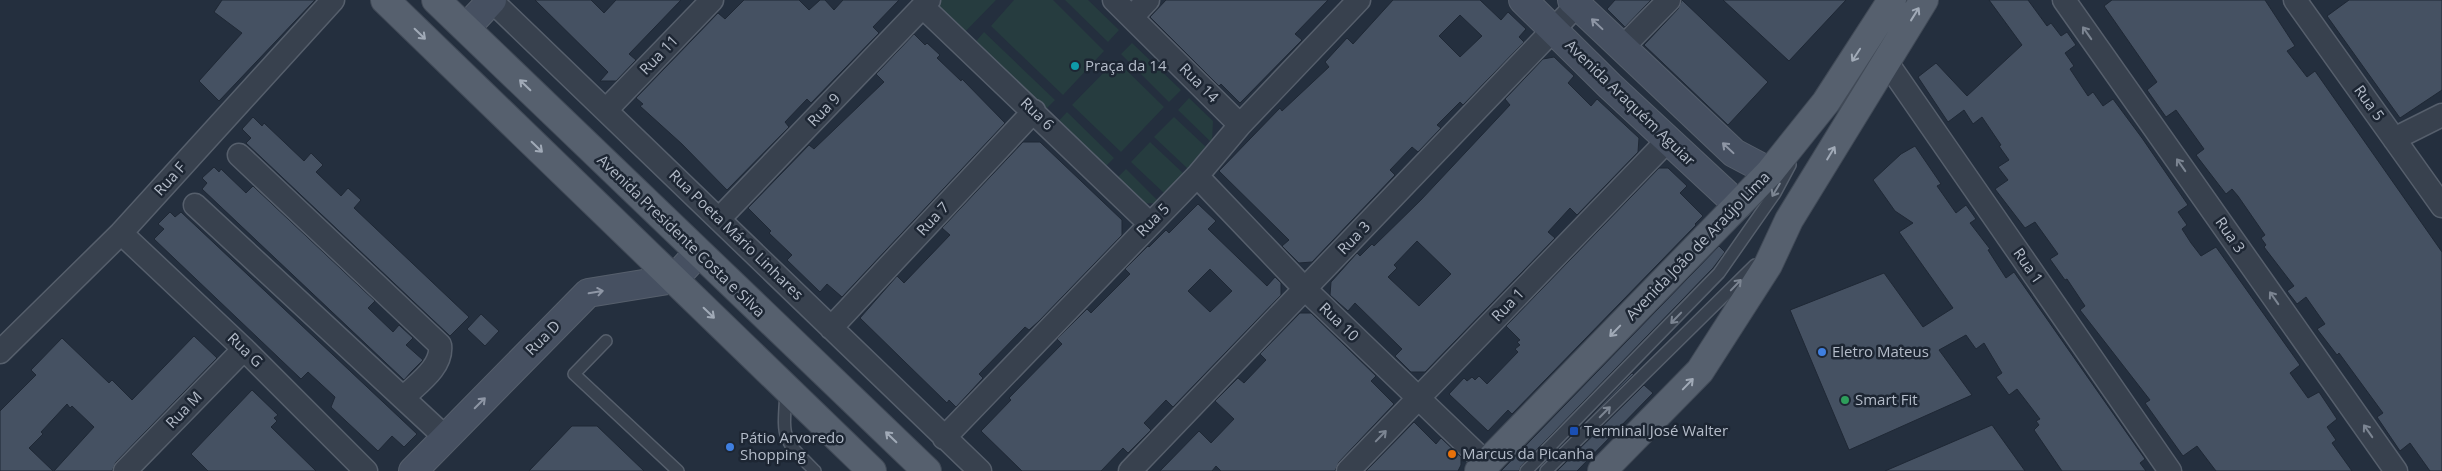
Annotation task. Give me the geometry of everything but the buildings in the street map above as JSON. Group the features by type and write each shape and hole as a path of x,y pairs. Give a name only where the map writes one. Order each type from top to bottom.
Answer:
{"main road":[{"path":"385,0 872,471"},
{"name":"Avenida João de Araújo Lima","path":"1483,467 1770,172 1826,102 1892,0"},
{"path":"1602,471 1700,371 1768,265 1789,220 1924,0"},
{"name":"Avenida Presidente Costa e Silva","path":"451,9 698,253 927,471"}],"street":[{"name":"Rua F","path":"0,352 121,233 333,0"},
{"path":"451,9 491,0"},
{"name":"Rua Poeta Mário Linhares","path":"491,0 980,471"},
{"name":"Rua 11","path":"606,110 712,0"},
{"name":"Rua 14","path":"1114,0 1240,125"},
{"path":"1132,17 1148,0"},
{"name":"Rua 5","path":"944,438 1149,223 1197,176 1240,125 1359,0"},
{"name":"Avenida Araquém Aguiar","path":"1523,0 1738,205"},
{"path":"1622,48 1669,0"},
{"name":"Rua 3","path":"2064,0 2396,471"},
{"name":"Rua 5","path":"2295,0 2442,206"},
{"path":"1575,2 1734,153 1770,172"},
{"name":"Rua 3","path":"1130,471 1554,30 1575,2"},
{"name":"Rua 6","path":"926,3 1149,223"},
{"name":"Rua 9","path":"719,219 926,3"},
{"name":"Rua 1","path":"1886,61 2170,471"},
{"name":"Rua 7","path":"832,328 1034,111"},
{"path":"2394,139 2442,116"},
{"name":"Rua 1","path":"1348,471 1668,140"},
{"path":"239,154 440,345 441,354 439,362 403,398"},
{"name":"Rua 10","path":"1197,176 1305,290 1418,398 1483,467"},
{"path":"195,205 445,437 438,471"},
{"name":"Rua G","path":"121,233 244,349 366,471"},
{"path":"674,279 698,253"},
{"name":"Rua D","path":"412,471 588,294 674,279"},
{"name":"Rua M","path":"125,471 244,349"}],"lane":[{"path":"1526,471 1720,273 1775,193 1826,102"},
{"path":"1546,471 1637,379 1753,267 1789,220"},
{"path":"606,341 574,374 678,471"},
{"path":"786,388 785,436 789,444 815,471"}],"green space":[{"path":"935,0 996,0 961,36 936,12"},
{"path":"1014,0 1053,0 1104,51 1063,95 991,26"},
{"path":"1065,0 1088,0 1119,30 1108,42"},
{"path":"984,32 1055,100 1042,113 972,46"},
{"path":"1132,43 1181,90 1169,102 1121,54"},
{"path":"1116,60 1164,107 1121,152 1072,105"},
{"path":"1189,98 1213,121 1212,143 1178,110"},
{"path":"1067,112 1114,158 1102,170 1055,125"},
{"path":"1174,117 1207,148 1188,169 1154,137"},
{"path":"1150,142 1184,174 1165,194 1131,162"},
{"path":"1126,169 1158,201 1156,203 1137,204 1114,181"}],"place":[{"name":"Praça da 14","path":"1075,66"},
{"name":"Eletro Mateus","path":"1822,352"},
{"name":"Smart Fit","path":"1845,400"},
{"name":"Terminal José Walter","path":"1574,431"},
{"name":"Pátio Arvoredo Shopping","path":"730,447"},
{"name":"Marcus da Picanha","path":"1452,454"}]}
